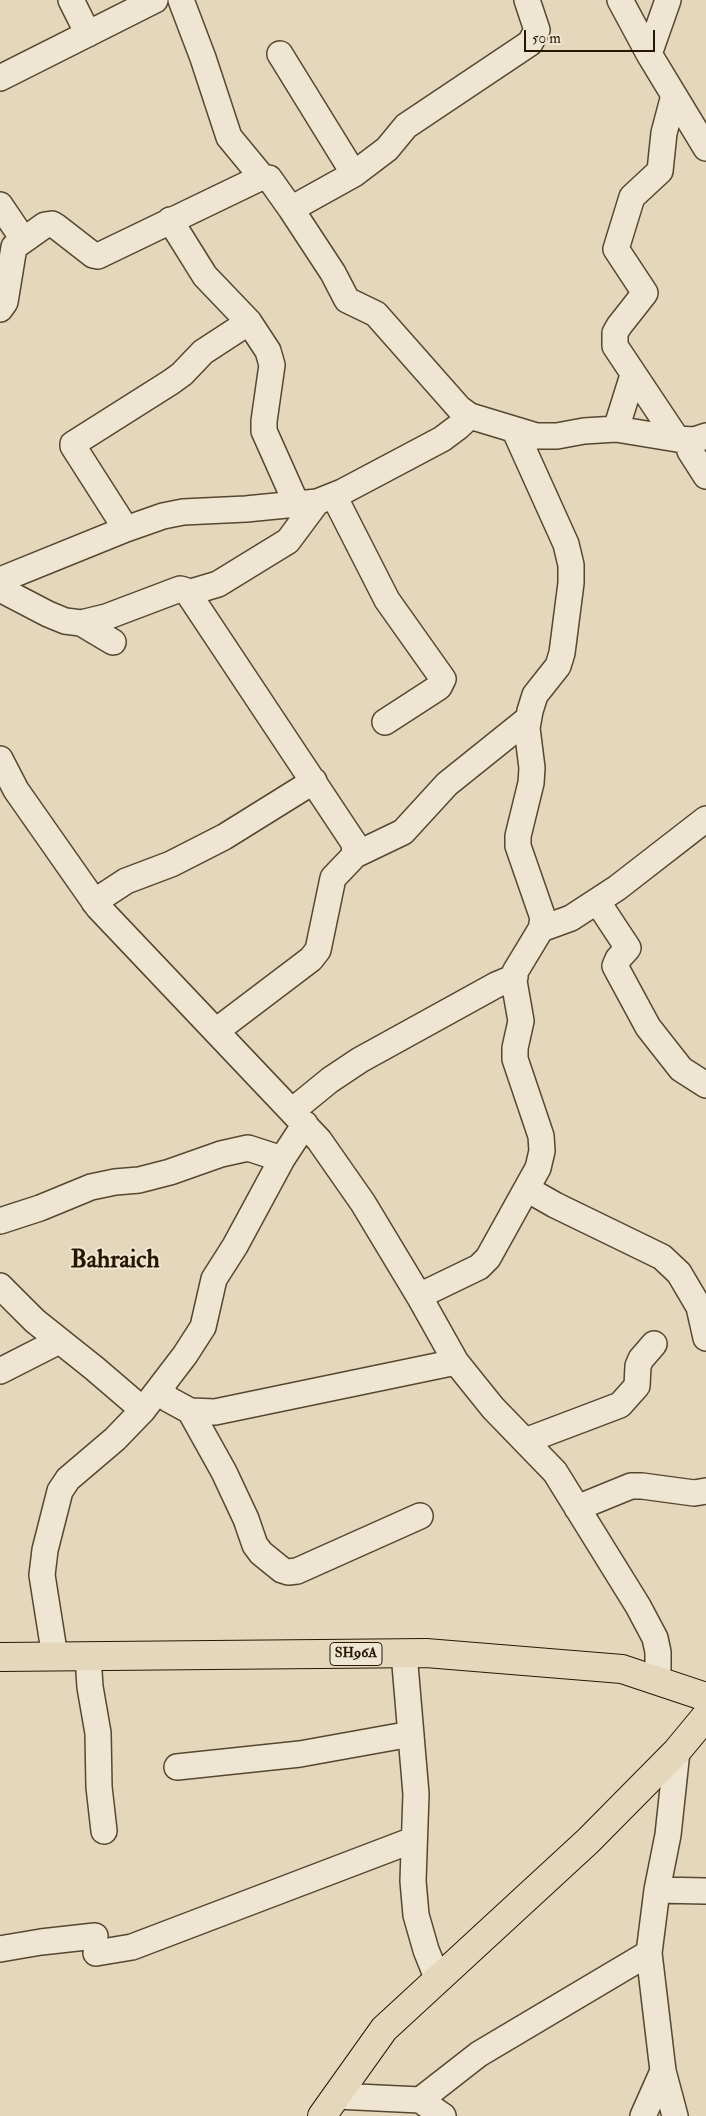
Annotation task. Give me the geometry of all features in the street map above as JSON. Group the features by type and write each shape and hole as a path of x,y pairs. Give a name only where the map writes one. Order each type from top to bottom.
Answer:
{"main road":[{"name":"SH96A","path":"0,1657 426,1653 622,1669 706,1697"},
{"path":"329,2106 384,2029 588,1841 677,1751 706,1716"}],"street":[{"path":"71,0 88,34"},
{"path":"0,78 155,0"},
{"path":"181,0 229,136 262,177"},
{"path":"291,209 354,174 387,149 406,126 530,43 537,30 535,19 527,0"},
{"path":"620,0 649,54 706,148"},
{"path":"649,54 668,0"},
{"path":"280,54 354,174"},
{"path":"674,94 664,132 660,171 632,197 616,250 645,293 616,333 615,346 633,374 690,438 690,451 706,476"},
{"path":"0,309 5,302 14,247 45,225 52,224 93,255 98,256 262,177 269,178 333,273 347,300 376,314 459,408 470,416 536,436 557,436 584,431 616,429 690,438"},
{"path":"0,205 23,239"},
{"path":"170,220 205,276 249,322 268,351 272,365 264,431 388,600 443,679 439,687 386,722"},
{"path":"126,529 73,444 171,382 182,374 203,352 249,322"},
{"path":"616,429 633,374"},
{"path":"0,580 163,516 183,512 316,501 442,439 470,416"},
{"path":"419,1296 479,1267 488,1258 538,1168 542,1151 540,1136 515,1059 515,1048 521,1021 515,977 518,964 541,929 543,918 518,846 519,828 531,783 532,768 527,728 528,719 535,694 558,666 562,653 571,583 571,564 566,544 516,431"},
{"path":"188,594 218,584 288,541 316,501"},
{"path":"0,589 48,614 65,621 80,623 106,617 180,589 188,594 354,843 355,855"},
{"path":"80,623 113,642"},
{"path":"216,1031 311,959 318,950 322,940 333,878 355,855 402,832 447,784 528,719"},
{"path":"0,759 16,790 94,902 320,1140 363,1203 456,1362 493,1408 555,1472 638,1606 655,1638 658,1652 658,1681"},
{"path":"94,902 126,881 171,864 224,837 314,782"},
{"path":"541,929 562,922 617,888 706,819"},
{"path":"597,901 628,948 618,959 615,966 648,1027 681,1068 706,1085"},
{"path":"55,1657 42,1575 45,1550 60,1491 68,1479 115,1439 143,1410 186,1355 203,1327 207,1302 214,1280 235,1246 272,1155 298,1118 330,1080 360,1060 515,977"},
{"path":"0,1221 40,1208 91,1187 139,1180 170,1172 221,1154 248,1148 272,1155"},
{"path":"527,1189 555,1205 662,1256 679,1273 699,1307 706,1338"},
{"path":"0,1286 35,1321 143,1410"},
{"path":"0,1372 59,1341"},
{"path":"525,1441 620,1405 637,1386 638,1366 641,1358 654,1344"},
{"path":"160,1388 168,1399 190,1411 215,1412 456,1362"},
{"path":"190,1411 224,1472 246,1518 255,1545 261,1553 282,1570 288,1572 297,1571 420,1516"},
{"path":"577,1508 631,1486 694,1493 706,1491"},
{"path":"404,1653 416,1794 412,1881 416,1915 426,1950 438,1980"},
{"path":"88,1656 90,1687 98,1733 99,1787 104,1832"},
{"path":"177,1767 300,1754 411,1734"},
{"path":"675,2116 663,2071 649,1953 657,1890 668,1835 677,1751"},
{"path":"0,1949 41,1942 132,1947 413,1840"},
{"path":"657,1890 706,1891"},
{"path":"329,2106 420,2100 479,2054 649,1953"},
{"path":"642,2116 663,2071"},
{"path":"420,2100 443,2116"}],"district":[{"name":"Bahraich","path":"115,1262"}]}
